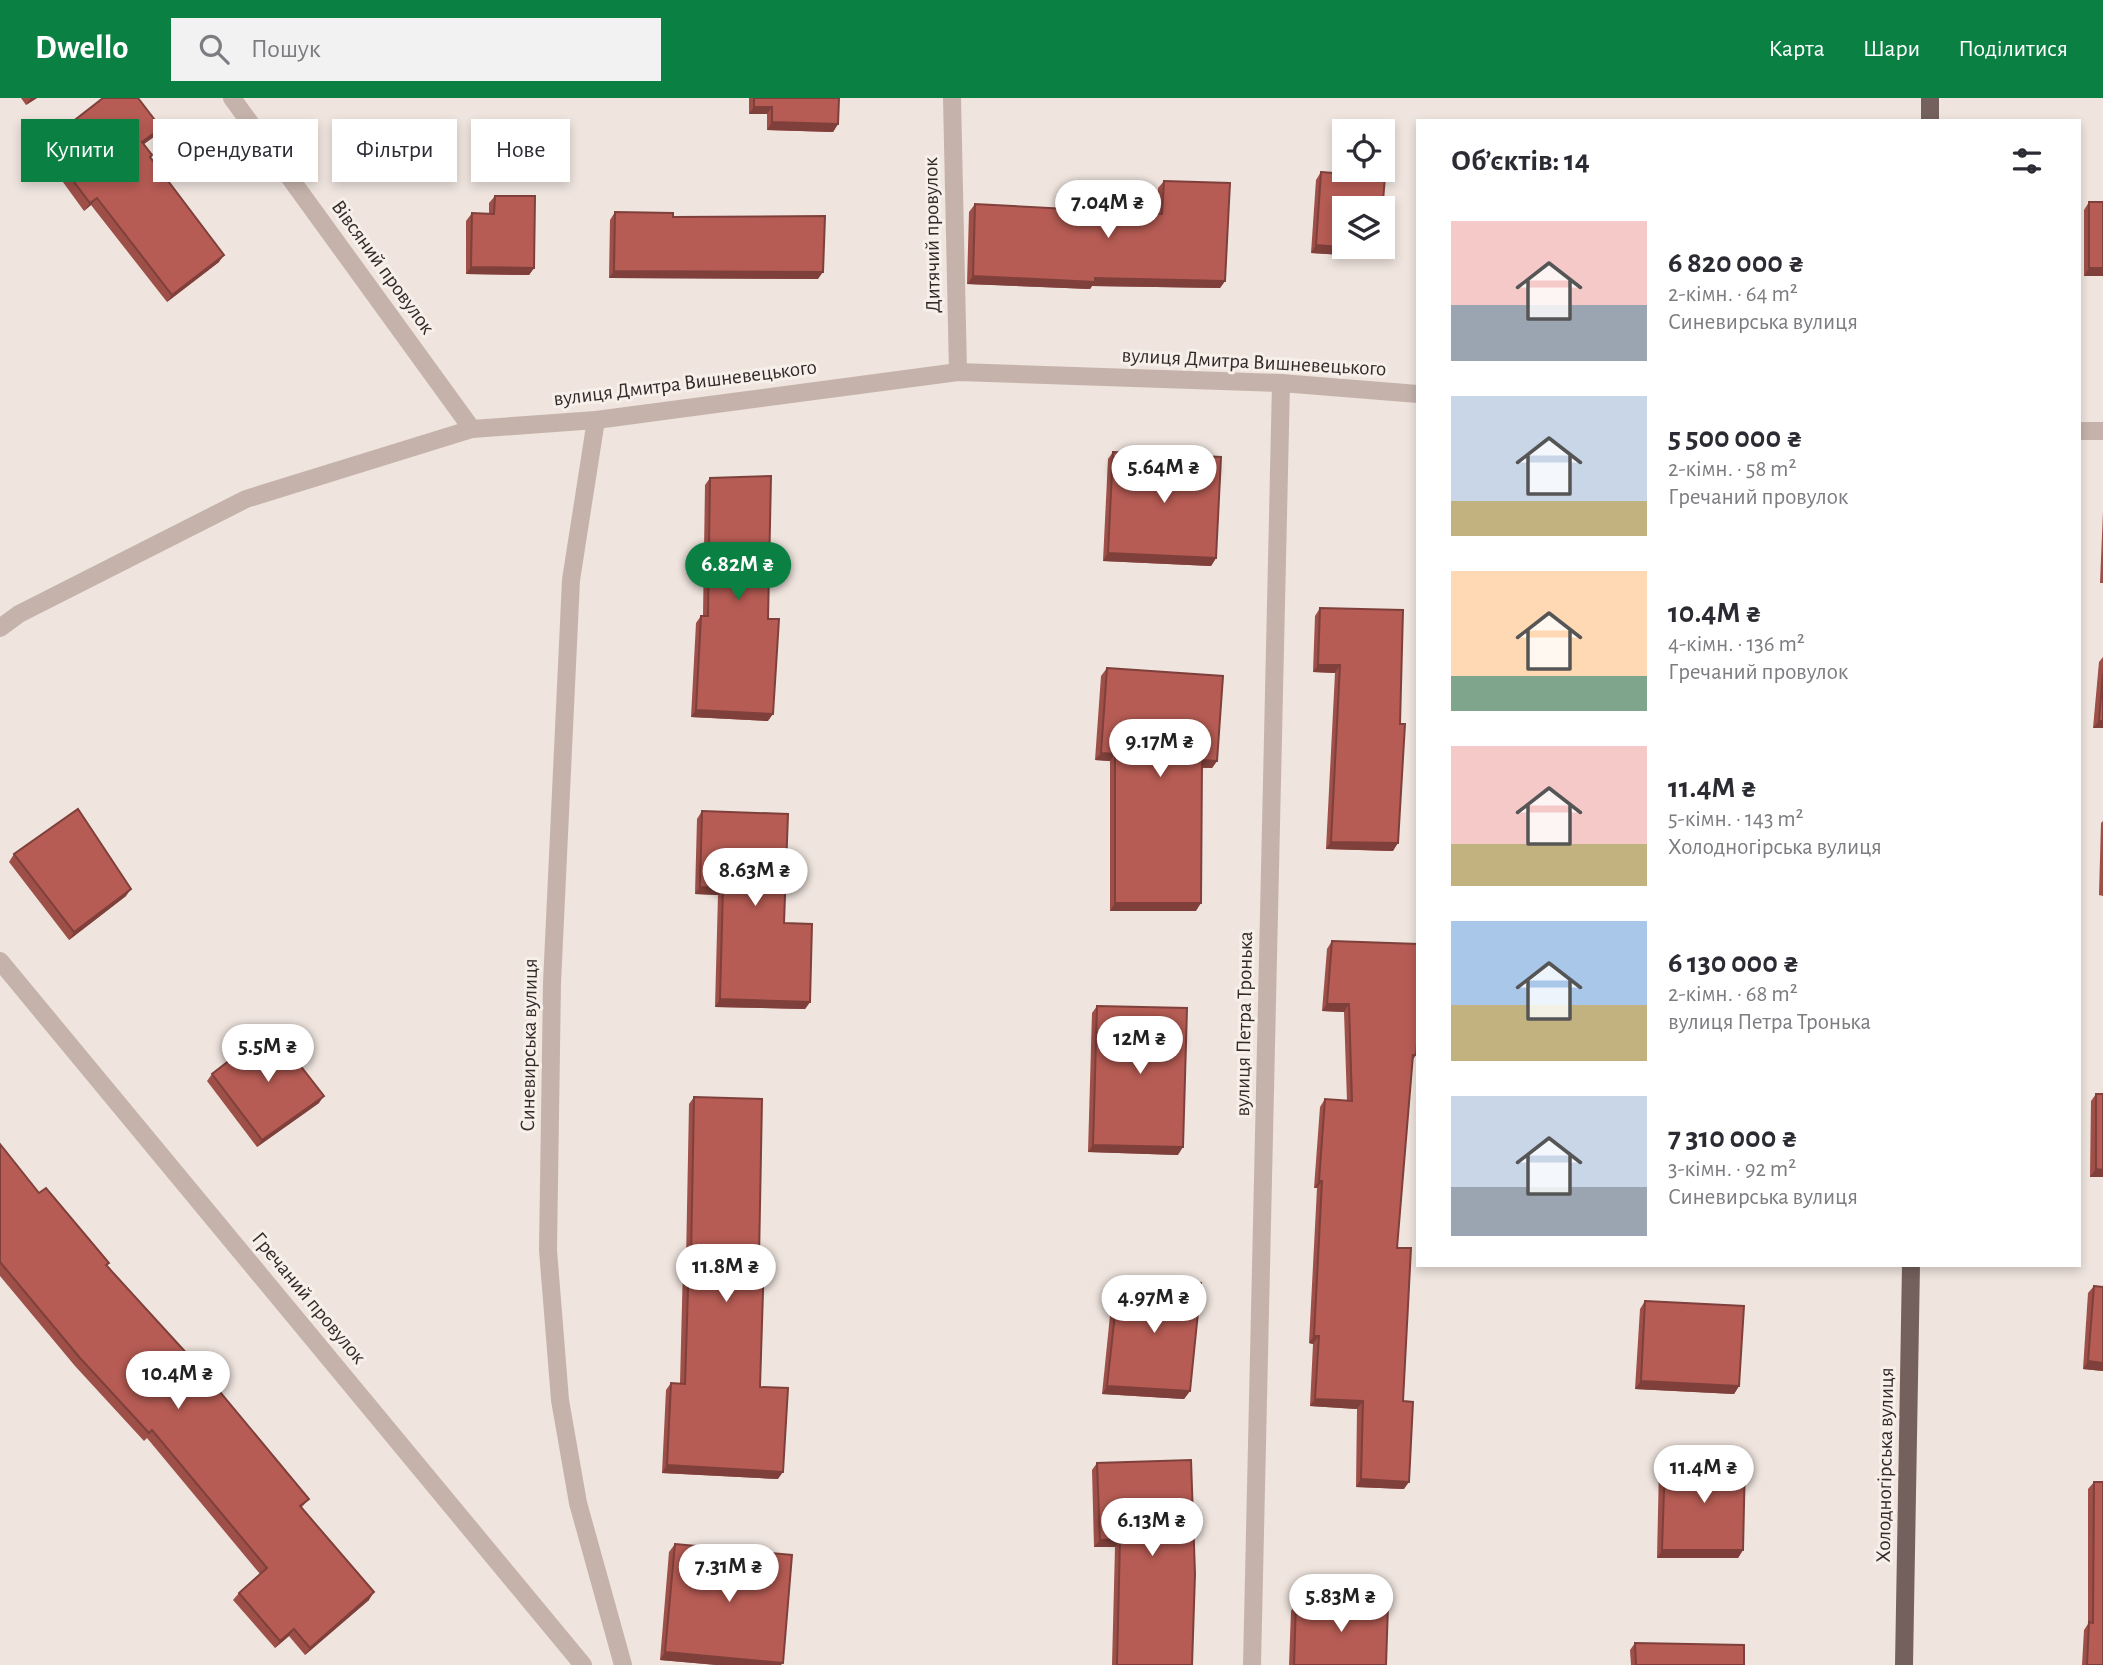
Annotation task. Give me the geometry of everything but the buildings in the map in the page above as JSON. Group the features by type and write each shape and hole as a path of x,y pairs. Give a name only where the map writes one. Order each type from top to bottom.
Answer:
{"main road":[{"path":"1930,98 1930,119"},
{"name":"Холодногірська вулиця","path":"1904,1665 1911,1267"}],"street":[{"name":"Вівсяний провулок","path":"232,98 472,429"},
{"name":"Дитячий провулок","path":"952,98 958,372"},
{"name":"вулиця Дмитра Вишневецького","path":"0,628 19,614 246,499 472,429 596,419 958,372 1281,383 1416,394"},
{"name":"вулиця Петра Тронька","path":"1252,1665 1281,383"},
{"name":"Синевирська вулиця","path":"596,419 571,580 552,984 548,1250 560,1400 578,1503 624,1665"},
{"path":"2081,431 2103,431"},
{"name":"Гречаний провулок","path":"0,961 583,1665"}]}
